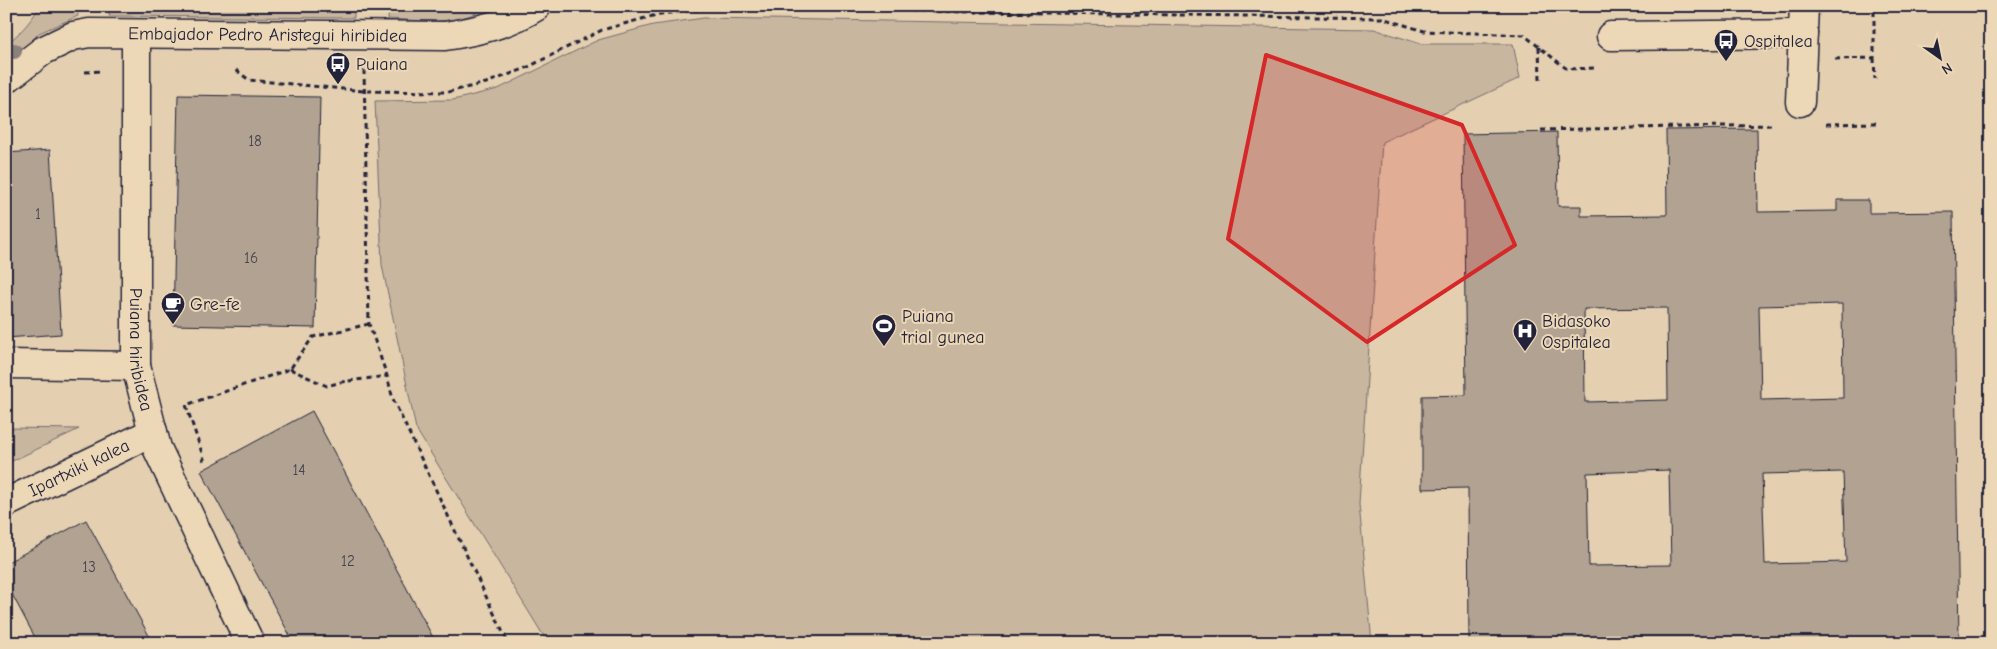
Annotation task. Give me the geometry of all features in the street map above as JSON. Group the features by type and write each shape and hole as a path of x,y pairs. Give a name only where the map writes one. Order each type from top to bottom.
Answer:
{"street":[{"path":"445,36 502,6"},
{"name":"Embajador Pedro Aristegui hiribidea","path":"6,79 44,50 73,36 89,33 445,36 490,28 512,20 537,6"},
{"path":"1800,102 1804,6"},
{"name":"Puiana hiribidea","path":"136,34 136,366 157,448 250,643"},
{"path":"1611,36 1803,34"},
{"path":"6,364 136,366"},
{"name":"Ipartxiki kalea","path":"6,503 153,432"}],"path":[{"path":"1874,6 1875,79"},
{"path":"229,64 249,80 364,91 448,92 524,69 602,30 660,14 714,8 1382,18 1424,31 1524,35 1567,69 1603,67"},
{"path":"364,36 369,324 393,399 508,643"},
{"path":"1539,47 1540,79"},
{"path":"1832,60 1874,58"},
{"path":"83,72 136,69"},
{"path":"1816,124 1876,123"},
{"path":"1541,130 1777,125"},
{"path":"171,476 204,459 186,405 290,370 313,337 369,324"},
{"path":"290,370 327,386 341,382 387,376"}],"highlighted area":[{"path":"1266,55 1462,125 1515,245 1367,342 1228,239"}],"shaded area":[{"path":"40,6 77,6 78,16 39,33 20,52 6,62 6,44 25,27"},
{"path":"109,6 354,6 354,18 109,16"},
{"path":"389,6 420,6 431,10 446,11 467,6 488,6 477,13 453,20 427,21 388,19"},
{"name":"Puiana trial gunea","path":"704,18 1374,29 1421,44 1513,44 1520,78 1382,142 1359,504 1372,643 548,643 416,429 382,265 375,101 453,100 498,89 598,40 653,25"},
{"path":"6,428 79,429 6,464"}],"building":[{"path":"178,95 320,97 315,328 173,325"},
{"name":"Bidasoko Ospitalea","path":"1757,129 1758,212 1837,211 1837,200 1869,200 1869,213 1953,212 1959,643 1469,643 1468,488 1422,489 1422,396 1466,395 1463,134 1557,132 1558,206 1581,206 1581,216 1667,215 1666,130","holes":["1842,304 1843,398 1761,400 1759,306","1667,308 1668,400 1585,402 1584,309","1669,470 1671,565 1589,566 1587,473","1843,472 1846,562 1765,564 1762,474"]},
{"path":"50,150 61,334 6,338 6,153"},
{"path":"312,411 436,643 294,643 201,471"},
{"path":"86,520 153,643 38,643 6,583 6,563"}],"place":[{"name":"Ospitalea","path":"1726,62"},
{"name":"Puiana","path":"338,85"},
{"name":"Gre-fe","path":"173,325"},
{"name":"Puiana trial gunea","path":"884,347"},
{"name":"Bidasoko Ospitalea","path":"1525,352"}]}
